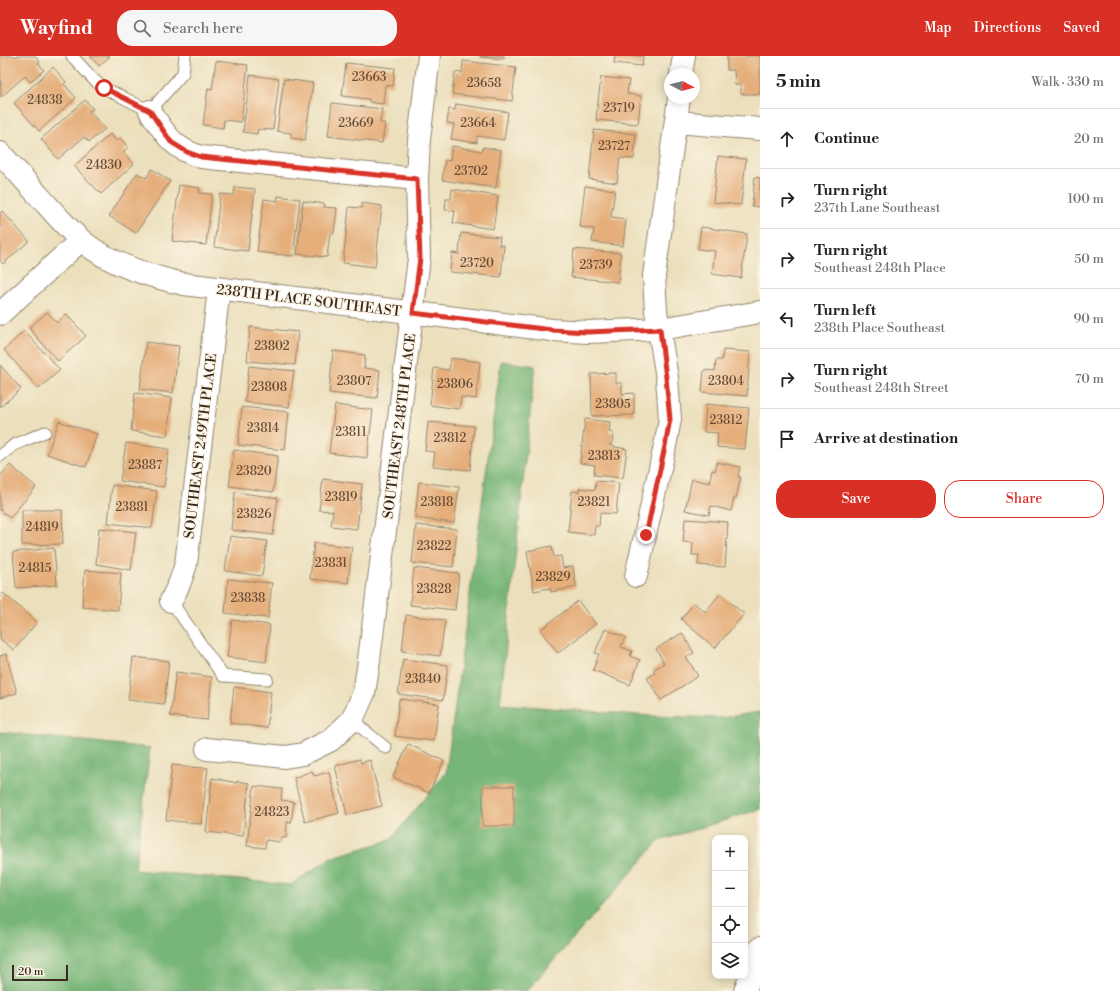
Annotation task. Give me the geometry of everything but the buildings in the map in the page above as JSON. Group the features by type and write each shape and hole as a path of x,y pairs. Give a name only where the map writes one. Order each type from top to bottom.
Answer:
{"street":[{"name":"SOUTHEAST 248TH PLACE","path":"352,720 364,693 368,668 420,258 417,179 419,140 429,56"},
{"path":"683,68 684,56"},
{"path":"636,576 661,468 670,419 660,329 656,311 654,276 678,104"},
{"path":"150,111 171,142 187,152 201,157 417,179"},
{"path":"676,122 760,129"},
{"name":"238TH PLACE SOUTHEAST","path":"0,153 81,240 101,254 140,272 163,280 220,289 413,313 552,330 588,332 660,329 760,312"},
{"path":"0,314 81,240"},
{"name":"SOUTHEAST 249TH PLACE","path":"170,601 180,582 186,564 220,289"},
{"path":"207,749 285,757 303,754 331,740 352,720"},
{"path":"745,991 760,948"}],"lane":[{"path":"72,56 94,80 104,88 150,111 183,73 185,56"},
{"path":"0,456 14,445 45,432"},
{"path":"170,601 223,676 267,679"},
{"path":"352,720 386,748"}],"green space":[{"path":"501,361 535,366 500,704 651,716 721,718 760,712 760,809 659,841 527,991 0,991 0,732 150,748 135,870 291,885 330,858 390,840 446,773"}],"route":[{"path":"104,88 150,111 171,142 187,152 201,157 417,179 420,258 413,313 552,330 588,332 660,329 670,419 646,535"}]}
